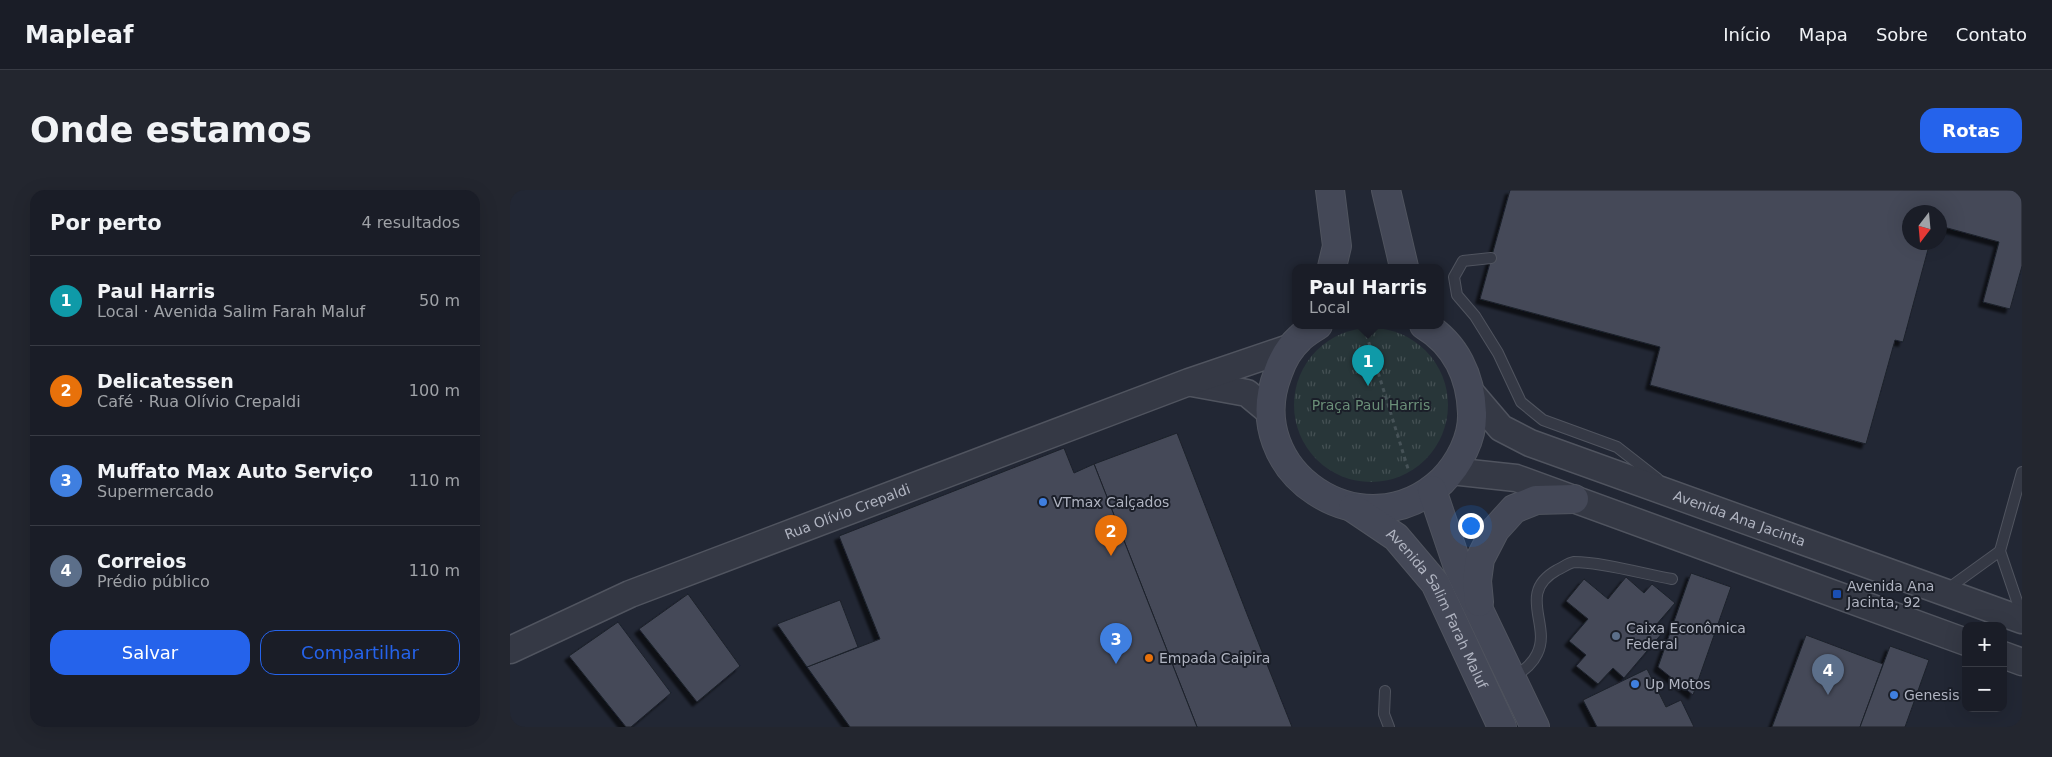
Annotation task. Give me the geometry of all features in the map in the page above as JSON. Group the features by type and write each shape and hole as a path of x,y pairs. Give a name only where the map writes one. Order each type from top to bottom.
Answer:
{"main road":[{"path":"1330,190 1337,246 1333,264"},
{"path":"1389,194 1403,264"},
{"path":"1304,334 1282,360 1273,385 1270,412 1277,445 1294,474 1320,496 1352,508 1380,510 1407,503 1432,490 1452,471 1465,448 1472,421 1472,394 1460,361 1433,329"},
{"path":"1432,490 1457,564 1535,727"},
{"path":"1481,614 1477,581 1480,559 1494,530 1514,509 1536,500 1574,499"},
{"name":"Avenida Salim Farah Maluf","path":"1352,508 1396,537 1435,583 1502,727"}],"street":[{"name":"Rua Olívio Crepaldi","path":"510,650 630,594 1188,382 1304,334"},
{"path":"1188,382 1247,392 1270,412"},
{"name":"Avenida Ana Jacinta","path":"1472,394 1501,428 1530,443 2022,620"},
{"path":"1452,471 1516,478 1962,641"},
{"path":"2007,656 2022,662"}],"lane":[{"path":"1491,258 1463,261 1454,277 1457,295 1475,316 1498,353 1521,402 1542,420 1617,447 1680,496"},
{"path":"2022,472 2000,551 2022,616"},
{"path":"1944,592 2000,551"},
{"path":"1512,678 1528,666 1538,652 1541,630 1535,602 1539,587 1551,574 1571,562 1595,564 1672,579"},
{"path":"1385,691 1384,714 1389,727"}],"path":[{"path":"1365,329 1409,472"}],"green space":[{"name":"Praça Paul Harris","path":"1356,329 1386,329 1401,333 1414,341 1426,350 1435,362 1443,375 1447,390 1447,420 1443,435 1435,448 1426,460 1414,469 1401,477 1386,481 1356,481 1341,477 1328,469 1316,460 1307,448 1299,435 1295,420 1295,390 1299,375 1307,362 1316,350 1328,341 1341,333"}],"building":[{"path":"1510,190 2022,190 2022,266 2010,309 1983,302 1999,242 1947,228 1947,205 1902,205 1902,250 1928,250 1903,342 1895,340 1866,444 1650,385 1660,347 1480,299"},
{"path":"1177,433 1292,727 1197,727 1094,464"},
{"path":"1064,448 1074,473 1094,464 1197,727 850,727 807,667 880,639 839,536"},
{"path":"1691,573 1731,587 1693,695 1658,667"},
{"name":"Caixa Econômica Federal","path":"1626,577 1644,593 1652,584 1675,603 1656,625 1664,631 1624,678 1613,668 1598,684 1576,666 1586,655 1569,641 1588,619 1566,601 1584,579 1608,599"},
{"path":"688,594 740,666 697,702 639,629"},
{"path":"840,600 858,647 807,667 777,624"},
{"path":"618,622 671,693 631,727 626,727 569,656"},
{"path":"1806,635 1883,664 1860,727 1772,727"},
{"name":"Genesis","path":"1890,646 1929,660 1905,727 1860,727"},
{"name":"Up Motos","path":"1647,669 1666,707 1681,700 1694,727 1597,727 1583,700"}],"place":[{"name":"Paul Harris","path":"1368,386"},
{"name":"VTmax Calçados","path":"1043,502"},
{"name":"Delicatessen","path":"1111,556"},
{"name":"Avenida Ana Jacinta, 92","path":"1837,594"},
{"name":"Caixa Econômica Federal","path":"1616,636"},
{"name":"Empada Caipira","path":"1149,658"},
{"name":"Muffato Max Auto Serviço","path":"1116,664"},
{"name":"Up Motos","path":"1635,684"},
{"name":"Correios","path":"1828,695"},
{"name":"Genesis","path":"1894,695"}]}
